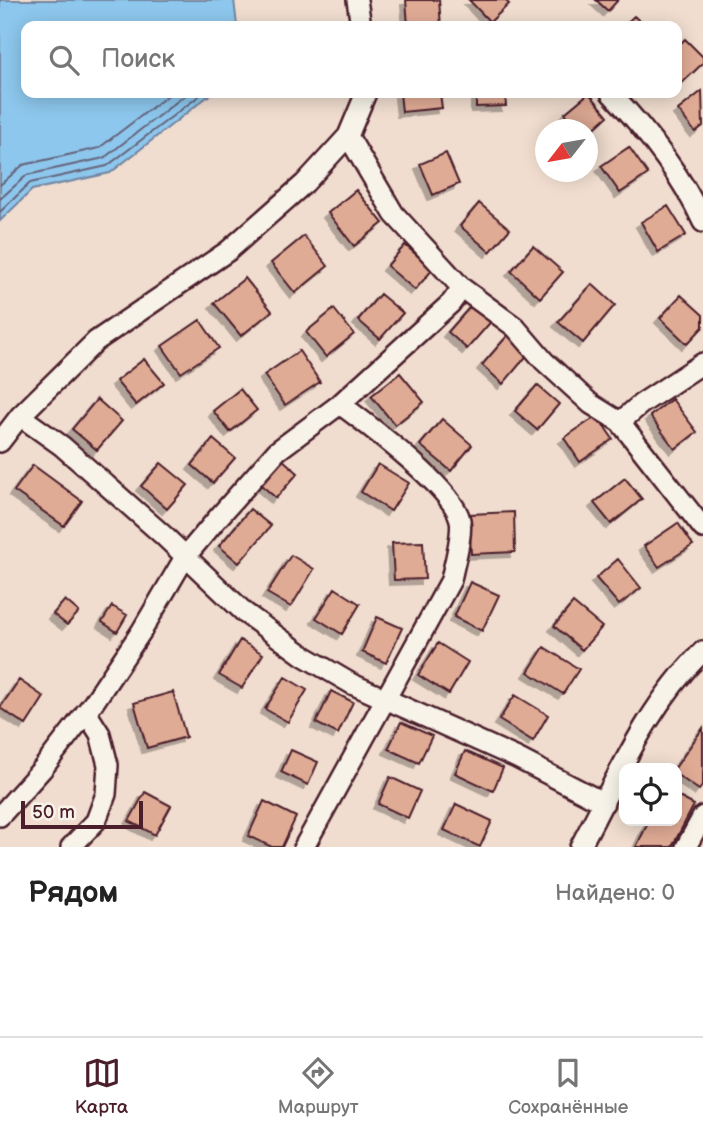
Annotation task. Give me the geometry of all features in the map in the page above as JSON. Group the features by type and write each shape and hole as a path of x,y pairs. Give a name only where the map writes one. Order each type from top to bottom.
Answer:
{"street":[{"path":"357,0 360,21"},
{"path":"0,442 20,416 96,341 228,251 305,183 348,136 364,98"},
{"path":"616,98 636,119 690,194 703,222"},
{"path":"348,136 394,214 462,288 515,327 544,361 591,404 620,422 703,528"},
{"path":"0,816 43,768 86,712 141,632 185,557 277,451 340,404 450,303 462,288"},
{"path":"620,422 641,404 703,363"},
{"path":"304,847 451,580 460,520 449,501 427,477 340,404"},
{"path":"20,416 62,446 245,613 304,656 352,684 517,758 604,803"},
{"path":"580,847 644,725 681,672 703,651"},
{"path":"71,847 96,821 106,794 108,765 100,734 86,712"},
{"path":"686,847 703,816"}],"water":[{"path":"0,0 234,0 236,21 21,21 21,98 206,98 110,173 32,190 0,221"}],"building":[{"path":"406,0 439,0 441,21 408,21"},
{"path":"469,0 505,0 509,4 489,21"},
{"path":"596,0 618,0 608,11"},
{"path":"685,39 703,57 703,63 682,83 682,42"},
{"path":"702,91 703,126 695,132 678,110"},
{"path":"401,98 441,98 442,108 402,112"},
{"path":"476,98 505,98 506,106 476,107"},
{"path":"583,98 593,98 608,116 598,125 598,119 570,119 565,113"},
{"path":"629,147 648,174 620,193 601,166"},
{"path":"446,153 459,184 433,195 420,164"},
{"path":"356,190 383,223 354,246 328,213"},
{"path":"479,203 510,229 490,252 460,226"},
{"path":"668,206 686,235 658,252 641,222"},
{"path":"304,236 328,266 295,293 271,263"},
{"path":"405,245 433,269 415,290 387,266"},
{"path":"533,246 563,272 540,298 511,271"},
{"path":"245,278 272,311 241,336 214,303"},
{"path":"592,284 615,305 583,343 558,322"},
{"path":"380,294 403,313 380,339 358,320"},
{"path":"681,295 703,315 703,327 687,344 660,318"},
{"path":"476,300 495,317 467,349 448,332"},
{"path":"334,309 354,334 326,357 306,332"},
{"path":"200,320 219,348 181,373 162,346"},
{"path":"508,335 529,353 503,384 482,365"},
{"path":"299,351 320,382 285,405 264,375"},
{"path":"144,359 164,383 136,405 116,381"},
{"path":"400,373 424,402 395,425 371,396"},
{"path":"537,385 559,404 537,430 515,411"},
{"path":"240,389 257,410 230,432 213,411"},
{"path":"97,399 122,421 97,450 72,429"},
{"path":"672,399 697,432 675,449 650,416"},
{"path":"597,416 613,439 580,462 564,438"},
{"path":"442,419 472,445 451,471 420,445"},
{"path":"213,439 235,458 213,483 192,465"},
{"path":"282,459 298,473 276,498 260,484"},
{"path":"161,463 188,485 167,509 141,486"},
{"path":"378,464 409,483 391,511 361,492"},
{"path":"33,465 82,501 64,526 14,491"},
{"path":"625,478 642,499 611,524 594,503"},
{"path":"250,509 271,526 239,563 219,546"},
{"path":"514,512 515,552 471,554 469,514"},
{"path":"678,523 693,545 659,567 644,546"},
{"path":"423,542 425,579 394,580 392,543"},
{"path":"291,555 314,569 291,607 267,593"},
{"path":"618,559 641,588 619,605 596,578"},
{"path":"470,582 499,595 482,631 454,617"},
{"path":"335,588 360,604 342,634 316,618"},
{"path":"65,600 79,612 67,625 53,614"},
{"path":"573,603 602,627 582,650 554,626"},
{"path":"112,606 127,615 117,632 102,622"},
{"path":"377,617 402,628 386,663 362,652"},
{"path":"240,640 263,654 242,688 219,675"},
{"path":"438,643 468,662 449,694 418,675"},
{"path":"544,647 579,669 563,694 528,672"},
{"path":"285,677 307,690 288,722 265,709"},
{"path":"19,680 44,697 26,725 0,708"},
{"path":"331,691 353,702 338,734 316,723"},
{"path":"173,692 186,737 147,748 134,703"},
{"path":"515,695 548,715 533,741 499,720"},
{"path":"401,722 432,736 419,763 388,749"},
{"path":"703,728 703,785 699,790 682,778 682,763 678,763"},
{"path":"291,750 318,762 308,785 281,772"},
{"path":"465,751 503,768 493,791 455,773"},
{"path":"390,777 420,791 408,818 378,804"},
{"path":"145,792 171,806 155,835 129,821"},
{"path":"682,799 694,805 672,847 636,847 646,826 682,826"},
{"path":"264,801 296,817 282,847 272,847 248,836"},
{"path":"456,804 492,821 480,847 444,830"}]}
